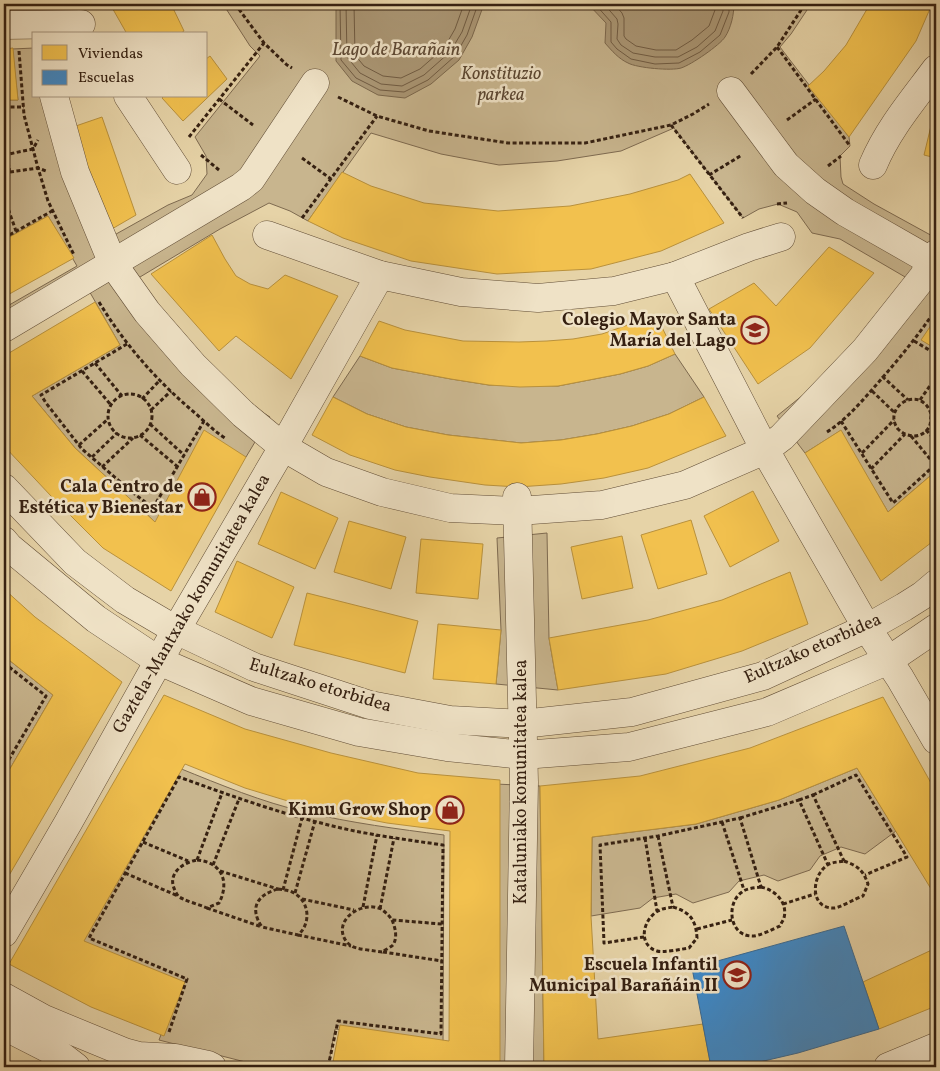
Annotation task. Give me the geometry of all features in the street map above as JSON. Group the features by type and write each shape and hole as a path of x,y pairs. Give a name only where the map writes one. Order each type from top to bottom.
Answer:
{"street":[{"path":"4,25 47,29 81,20"},
{"path":"873,165 889,132 936,69"},
{"path":"4,328 227,196 251,179 315,83"},
{"path":"55,98 75,172 113,264 148,312 193,365 243,414 283,447 326,472 382,492 450,508 518,504 602,505 685,485 765,450 782,437 865,350 935,260 845,212 815,191 786,165 731,91"},
{"path":"129,98 177,170"},
{"path":"267,235 380,276 461,292 538,298 614,291 675,276 741,250 781,237"},
{"name":"Gaztela-Mantxako komunitatea kalea","path":"4,933 380,276"},
{"path":"675,276 765,450 867,628 889,660 936,740"},
{"name":"Eultzako etorbidea","path":"4,488 75,562 125,600 176,630 254,667 370,705 450,720 522,724 632,712 763,676 867,628 923,595 936,584"},
{"name":"Kataluniako komunitatea kalea","path":"518,504 524,782 519,1067"},
{"name":"Eultzako etorbidea","path":"4,541 96,619 159,661 251,702 359,732 447,747 523,755 629,746 767,712 889,660 936,628"},
{"path":"4,997 44,1019 124,1052 139,1056 166,1053 212,1067"},
{"path":"4,1026 59,1054 76,1067"},
{"path":"888,1067 936,1046"}],"path":[{"path":"235,4 264,43 287,65 342,99 377,116 429,131 508,144 585,143 671,124 693,114 731,91 749,76 777,47 805,4"},
{"path":"189,137 264,43"},
{"path":"777,47 850,146"},
{"path":"220,99 253,125"},
{"path":"787,120 816,99"},
{"path":"4,107 24,107"},
{"path":"300,221 377,116"},
{"path":"671,124 743,218"},
{"path":"4,184 10,172 8,160 4,155 33,149"},
{"path":"710,175 742,155"},
{"path":"302,158 331,179"},
{"path":"10,172 38,168"},
{"path":"4,197 16,231"},
{"path":"4,238 52,211"},
{"path":"914,341 936,354"},
{"path":"127,344 41,395 79,445 102,467 153,508 204,421"},
{"path":"95,363 122,396"},
{"path":"82,371 112,405"},
{"path":"883,377 908,400"},
{"path":"920,400 936,378"},
{"path":"142,398 160,380"},
{"path":"871,390 895,413"},
{"path":"151,410 170,391"},
{"path":"129,394 142,398 151,410 150,424 140,435 126,438 117,433 110,425 108,411 116,399 122,396 129,394"},
{"path":"908,400 920,400 926,404 931,414 930,426 922,434 916,436 905,434 896,426 895,413 897,407 902,402 908,400"},
{"path":"931,414 936,407"},
{"path":"79,445 108,418"},
{"path":"862,453 895,420"},
{"path":"931,420 936,424"},
{"path":"841,421 893,503 936,464 910,436"},
{"path":"150,424 184,455"},
{"path":"926,430 936,441"},
{"path":"92,457 117,433"},
{"path":"871,468 905,434"},
{"path":"140,435 178,467"},
{"path":"102,467 133,437"},
{"path":"4,663 46,696 4,765"},
{"path":"4,670 8,666"},
{"path":"644,937 604,943 600,845 658,836 740,818 813,795 856,775 908,856 865,875"},
{"path":"166,1053 187,979 89,938 179,777 239,799 302,818 378,835 443,845 440,1034 338,1021 328,1067"},
{"path":"197,860 222,793"},
{"path":"813,795 844,861"},
{"path":"213,865 239,799"},
{"path":"799,800 828,865"},
{"path":"281,889 302,818"},
{"path":"740,818 761,886"},
{"path":"295,893 315,821"},
{"path":"722,822 744,890"},
{"path":"363,907 378,835"},
{"path":"658,836 673,907"},
{"path":"380,909 394,838"},
{"path":"645,838 657,911"},
{"path":"143,842 188,862"},
{"path":"178,896 172,880 176,872 188,862 205,861 219,870 295,893 301,898 307,914 307,923 303,931 298,935"},
{"path":"844,861 860,869 865,875 868,884 863,896 835,908 826,907 819,902 815,894 817,877 821,870 828,865 844,861"},
{"path":"207,908 219,903 223,895 223,878 219,870"},
{"path":"125,873 207,908 262,927 382,952 442,961"},
{"path":"761,886 776,894 783,904 784,917 780,926 753,936 742,935 732,920 731,911 733,903 744,890 761,886"},
{"path":"262,927 255,911 258,903 263,896 281,889"},
{"path":"783,904 815,894"},
{"path":"301,898 355,910"},
{"path":"352,946 345,939 342,932 344,923 355,910 371,906 387,913 395,928 393,945 382,952"},
{"path":"673,907 681,909 694,921 697,929 697,938 688,948 658,952 650,947 645,940 646,924 650,916 657,911 673,907"},
{"path":"392,920 442,924"},
{"path":"697,929 732,920"}],"green space":[{"path":"11,4 56,4 54,12 10,12"},
{"name":"Konstituzio parkea","path":"223,4 811,4 780,47 849,137 850,146 840,156 843,184 874,204 936,238 936,318 922,340 936,349 936,471 888,512 840,431 805,453 777,416 834,370 912,281 840,239 812,233 797,212 778,204 759,209 743,218 674,128 621,151 557,161 499,165 441,154 371,133 308,221 290,211 269,203 220,229 135,280 151,305 249,404 270,417 246,457 155,522 75,448 32,396 120,345 88,289 4,340 4,308 77,266 48,216 4,240 4,100 18,100 12,49 32,48 32,98 66,98 109,238 168,205 192,195 207,174 206,156 195,137 260,56 250,46"},
{"path":"675,354 704,397 669,414 632,426 561,440 521,443 448,435 406,427 367,414 333,397 360,356 392,368 489,385 558,386 620,374 648,366"},
{"path":"547,533 549,638 558,690 496,684 501,630 497,538"},
{"path":"4,656 53,695 4,779"},
{"path":"179,768 226,787 289,808 357,823 444,835 443,1045 335,1029 328,1067 265,1067 159,1040 179,987 78,946"},
{"path":"857,768 896,831 865,854 841,847 820,856 810,870 778,881 764,875 739,881 729,892 693,903 676,894 653,898 640,908 591,916 592,837 696,824 779,800"},
{"path":"495,784 540,786 544,1067 494,1067"}],"water":[{"name":"Lago de Barañain","path":"336,4 484,4 472,37 459,60 431,84 405,98 378,95 352,81 336,61"},
{"path":"588,4 734,4 733,16 722,41 712,50 691,63 681,68 670,69 632,65 619,57 605,43 606,23"}],"building: Viviendas":[{"path":"110,4 171,4 184,31 183,32 126,32"},
{"path":"870,4 932,4 916,41 849,137 808,86 824,71 846,45"},
{"path":"13,48 18,100 4,100 4,49"},
{"path":"210,56 227,79 208,97 208,58"},
{"path":"162,98 207,98 183,121"},
{"path":"936,105 936,158 924,155"},
{"path":"102,117 136,215 105,233 67,129"},
{"path":"342,172 371,186 424,203 498,211 570,206 630,194 678,180 690,174 724,223 661,251 591,269 497,274 411,261 343,238 308,221"},
{"path":"48,216 74,258 4,297 4,240"},
{"path":"212,235 236,276 250,284 268,289 285,275 338,296 291,379 236,336 219,351 151,274"},
{"path":"829,247 874,273 810,348 758,384 709,309 754,283 776,306"},
{"path":"95,302 120,345 32,396 75,448 155,522 204,430 246,457 171,591 103,548 4,446 4,356"},
{"path":"656,315 675,354 648,366 620,374 558,386 520,387 489,385 392,368 360,356 379,321 405,330 463,341 519,342 573,339 602,334"},
{"path":"936,318 936,349 921,340"},
{"path":"333,397 367,414 406,427 448,435 521,443 561,440 632,426 669,414 704,397 726,436 648,468 604,478 518,487 485,485 395,470 350,455 312,435"},
{"path":"841,430 888,512 936,471 936,539 881,581 805,453"},
{"path":"753,491 779,541 730,567 704,516"},
{"path":"281,492 338,518 315,569 258,544"},
{"path":"691,520 707,574 658,589 641,535"},
{"path":"349,521 406,537 391,589 334,572"},
{"path":"622,536 633,588 582,599 571,547"},
{"path":"421,539 483,544 478,599 416,593"},
{"path":"237,561 294,587 272,638 215,612"},
{"path":"790,572 808,624 742,651 666,674 558,690 549,638 648,620 722,600"},
{"path":"4,589 35,617 122,682 4,884 4,779 53,695 4,656"},
{"path":"307,593 418,621 405,673 294,645"},
{"path":"438,624 501,630 496,684 433,679"},
{"path":"164,695 245,729 331,753 418,773 500,780 500,1067 332,1067 340,1025 449,1041 450,831 387,823 311,808 245,788 185,764 84,941 185,982 164,1036 91,1007 9,964"},
{"path":"883,697 936,792 936,897 857,768 779,800 696,824 592,837 591,916 598,1039 703,1024 711,1067 544,1067 540,786 640,776 750,748"},
{"path":"936,948 936,1006 879,1029 863,982"}],"building: Escuelas":[{"path":"844,926 879,1029 798,1053 738,1067 711,1067 692,968"}],"place":[{"name":"Colegio Mayor Santa María del Lago","path":"755,330"},
{"name":"Cala Centro de Estética y Bienestar","path":"202,497"},
{"name":"Kimu Grow Shop","path":"450,810"},
{"name":"Escuela Infantil Municipal Barañáin II","path":"737,975"}]}
